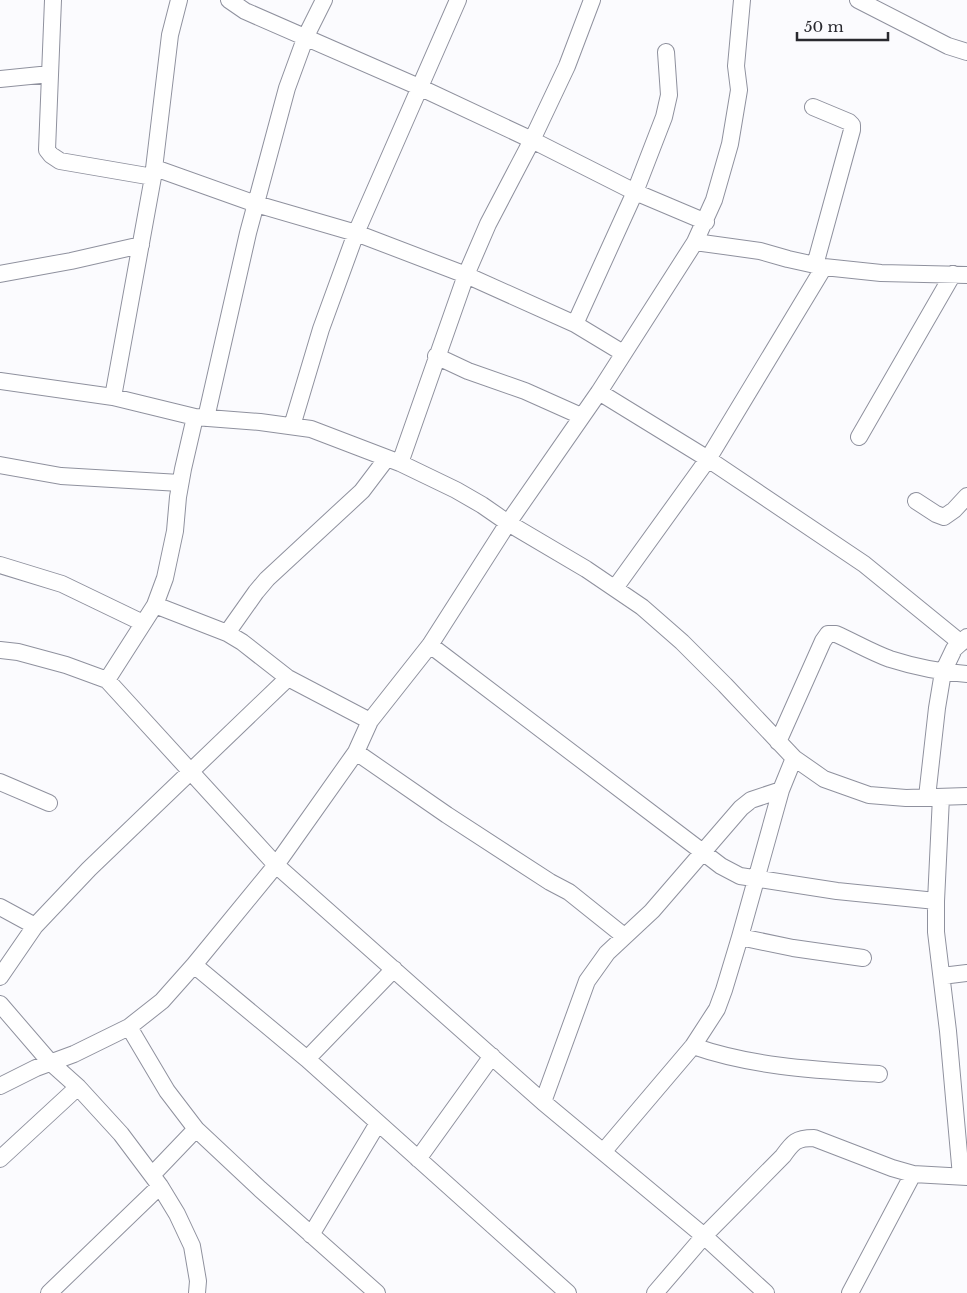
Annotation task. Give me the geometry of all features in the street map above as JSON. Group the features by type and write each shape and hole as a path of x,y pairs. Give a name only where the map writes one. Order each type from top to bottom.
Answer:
{"street":[{"path":"53,0 47,150 51,156 60,161 154,173 356,234 466,275 575,324 623,353"},
{"path":"113,398 154,173 170,35 179,0"},
{"path":"230,0 245,11 306,36 419,87 532,140 635,192 706,222"},
{"path":"107,680 155,605 165,578 175,531 180,483 200,418 287,88 306,36 324,0"},
{"path":"292,426 322,329 356,234 458,0"},
{"path":"227,632 256,592 268,579 394,460 466,275 488,224 532,140 567,66 592,0"},
{"path":"0,1086 50,1062 74,1054 129,1027 162,1001 276,865 356,752 370,721 430,645 508,522 599,392 706,222 730,144 739,90 736,66 742,0"},
{"path":"858,0 948,46 967,52"},
{"path":"575,324 635,192 664,117 670,95 666,52"},
{"path":"0,79 50,74"},
{"path":"615,588 708,459 819,266 852,125 813,107"},
{"path":"695,242 760,251 819,266 881,273 960,275"},
{"path":"0,274 141,245"},
{"path":"859,437 960,275"},
{"path":"436,356 468,371 525,391 581,416"},
{"path":"0,382 113,398 200,418 311,429 394,460 456,490 615,588 642,607 682,642 794,758 824,779 869,795 934,798 967,796"},
{"path":"599,392 708,459 864,564 964,640 954,649 943,672 937,708 934,798 936,932 964,1176 913,1174 892,1168 814,1138 802,1138 791,1145 783,1156 704,1236 655,1293"},
{"path":"0,466 61,476 180,483"},
{"path":"916,501 944,517 954,510 967,496"},
{"path":"0,565 62,584 143,623"},
{"path":"155,605 227,632 288,678 370,721"},
{"path":"778,742 823,640 828,634 836,634 888,658 943,672 967,674"},
{"path":"430,645 721,866 740,876 847,892 936,901"},
{"path":"0,650 18,652 56,662 107,680 276,865 544,1102 704,1236 766,1293"},
{"path":"0,977 34,926 88,869 288,678"},
{"path":"356,752 447,815 568,892 624,936"},
{"path":"603,1152 693,1046 717,1009 740,937 781,790 794,758"},
{"path":"0,782 48,803"},
{"path":"544,1102 588,980 607,953 652,911 741,808 751,800 781,790"},
{"path":"0,907 34,926"},
{"path":"740,937 793,948 862,958"},
{"path":"194,965 307,1059 568,1293"},
{"path":"307,1059 394,969"},
{"path":"942,976 967,972"},
{"path":"0,1004 50,1062 78,1087 121,1134 156,1180 177,1214 192,1246 198,1281 197,1293"},
{"path":"129,1027 167,1091 196,1129 377,1293"},
{"path":"693,1046 750,1062 879,1074"},
{"path":"418,1159 492,1056"},
{"path":"0,1159 78,1087"},
{"path":"311,1234 378,1122"},
{"path":"49,1293 156,1180 196,1129"},
{"path":"850,1293 913,1174"}]}
